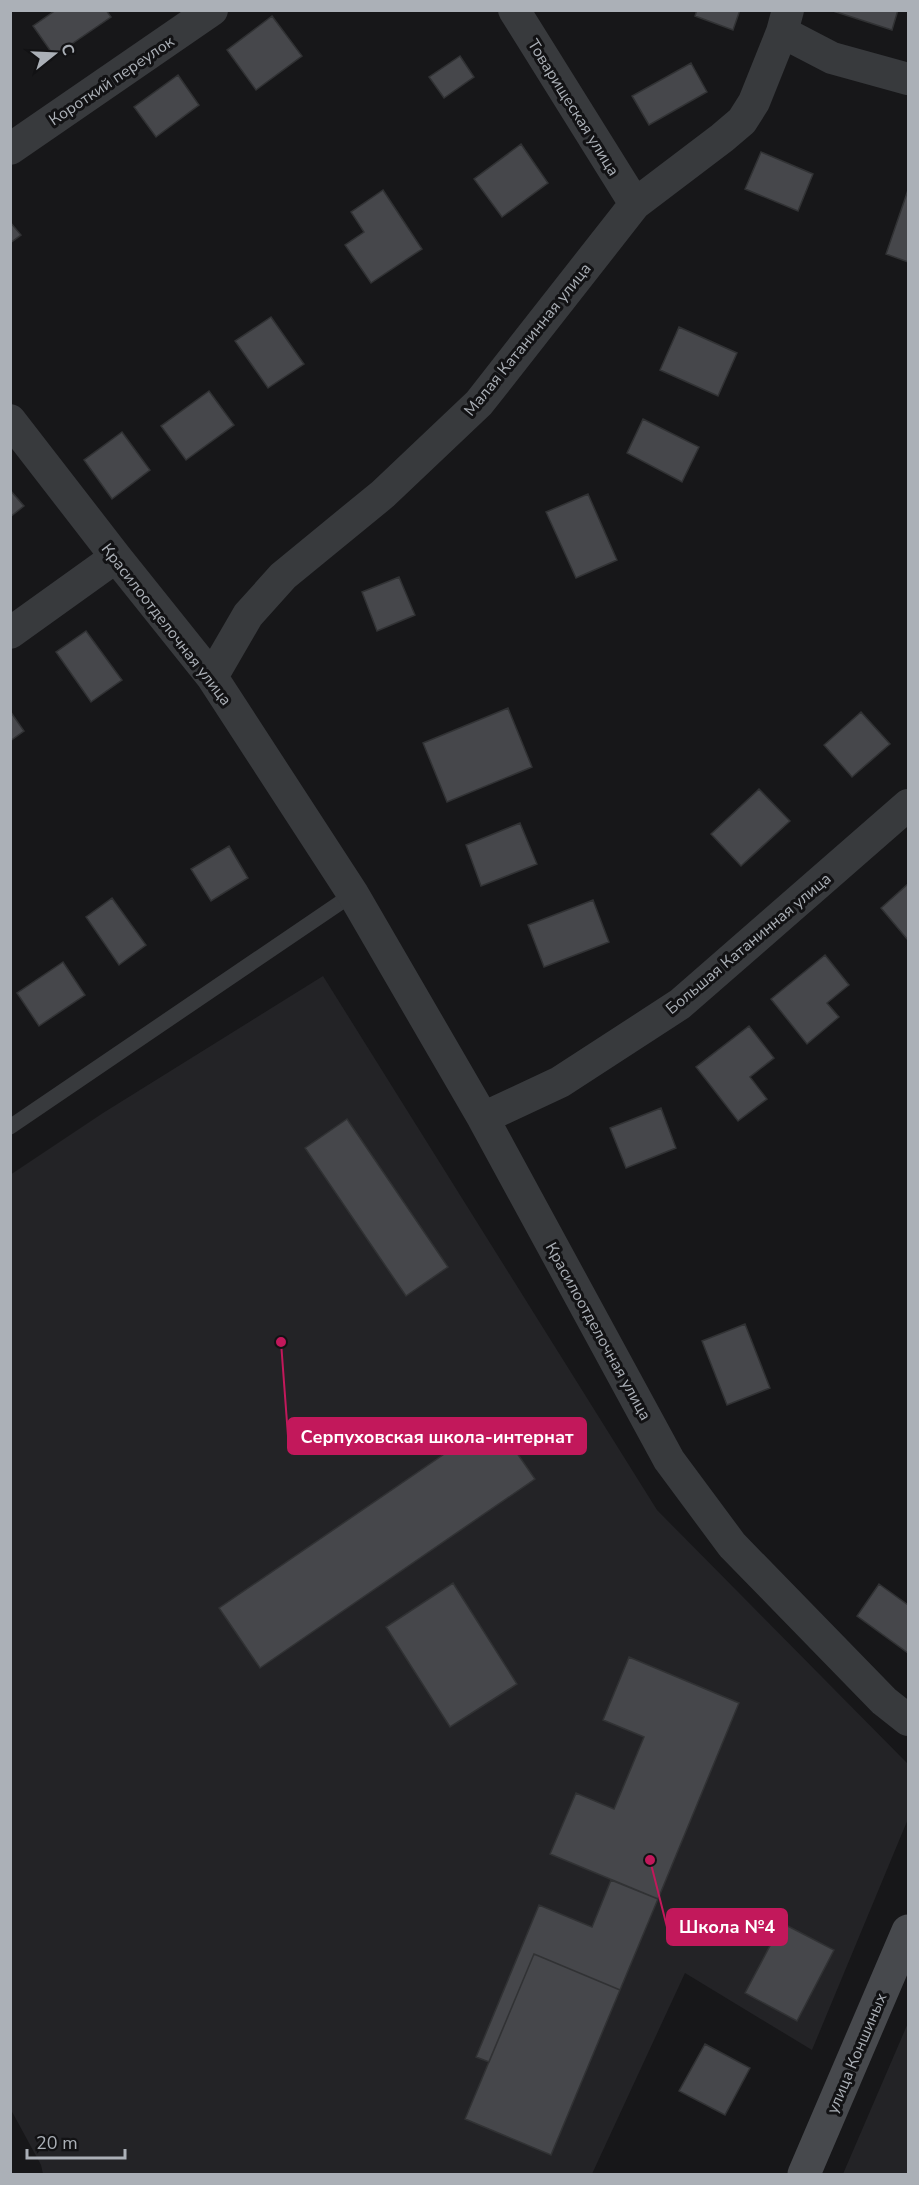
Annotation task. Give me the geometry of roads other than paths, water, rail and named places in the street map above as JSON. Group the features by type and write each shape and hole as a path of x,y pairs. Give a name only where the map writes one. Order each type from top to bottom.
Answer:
{"main road":[{"name":"улица Коншиных","path":"804,2175 909,1931"}],"street":[{"name":"Короткий переулок","path":"10,149 212,10"},
{"name":"Товарищеская улица","path":"514,10 635,204"},
{"name":"Малая Катанинная улица","path":"212,676 248,615 283,576 383,494 479,403 635,204 742,121 754,102 785,21"},
{"path":"785,21 832,58 909,79"},
{"name":"Красилоотделочная улица","path":"10,420 212,676 353,894 483,1118 669,1460 732,1545 884,1701 909,1720"},
{"path":"10,633 116,557"},
{"name":"Большая Катанинная улица","path":"483,1118 560,1082 680,1004 909,805"}],"lane":[{"path":"10,1127 353,894"}],"place":[{"name":"Серпуховская школа-интернат","path":"281,1342"},
{"name":"Школа №4","path":"650,1860"}]}
